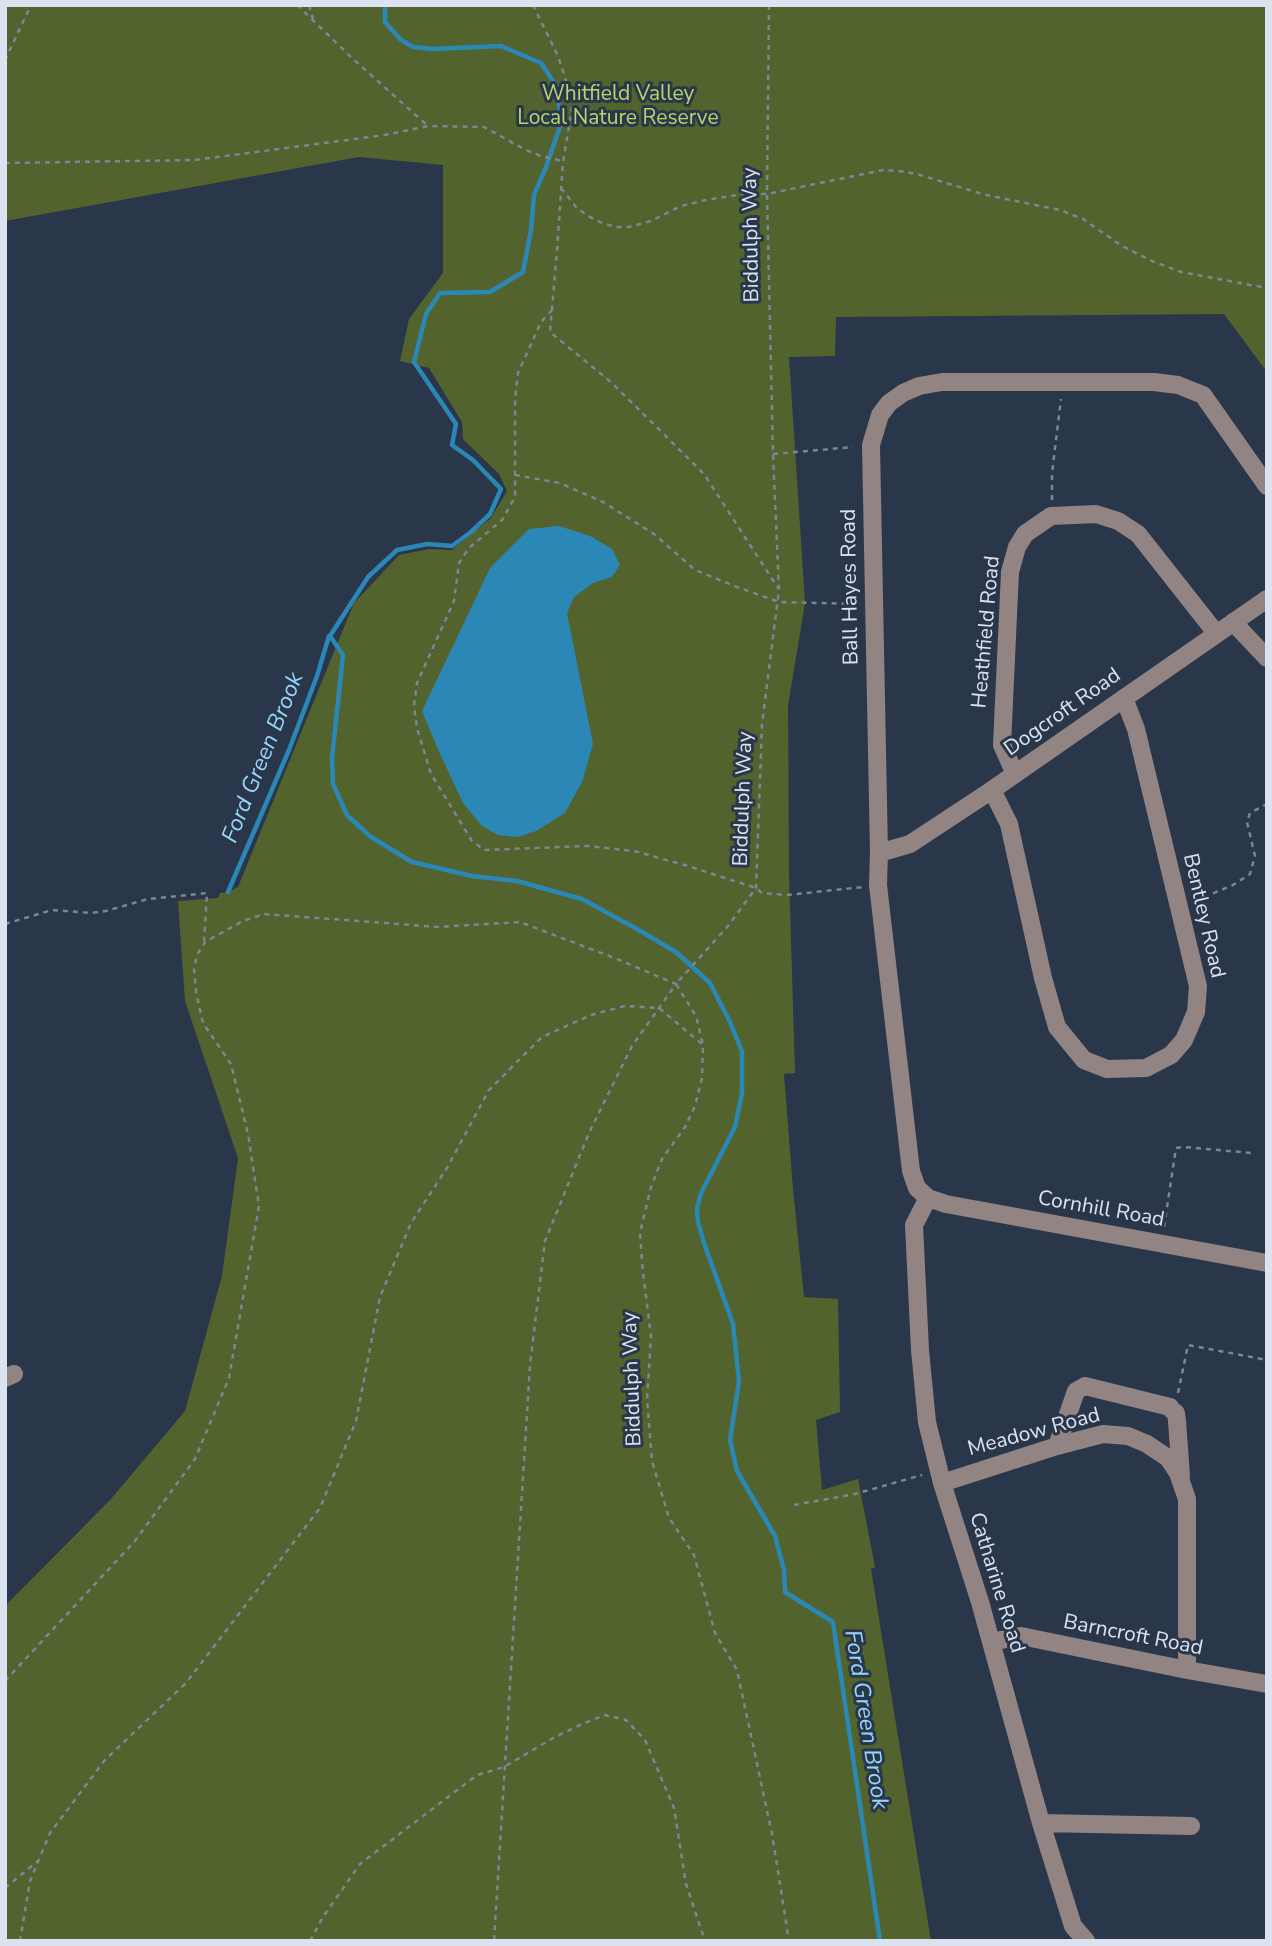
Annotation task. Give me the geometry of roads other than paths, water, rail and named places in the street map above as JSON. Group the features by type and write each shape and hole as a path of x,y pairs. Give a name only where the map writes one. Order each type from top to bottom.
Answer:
{"street":[{"name":"Ball Hayes Road","path":"928,1198 917,1188 911,1171 878,885 871,445 880,415 903,393 919,386 942,382 1154,382 1178,385 1203,395 1267,486"},
{"name":"Heathfield Road","path":"1015,774 1002,745 1010,572 1017,547 1025,534 1052,516 1097,514 1118,521 1138,534 1216,634"},
{"name":"Dogcroft Road","path":"879,853 910,844 1267,599"},
{"path":"1233,622 1267,659"},
{"name":"Bentley Road","path":"992,790 1009,824 1043,978 1057,1027 1084,1060 1107,1069 1146,1068 1171,1055 1184,1040 1196,1012 1198,986 1136,729 1124,698"},
{"name":"Catharine Road","path":"928,1198 914,1225 920,1350 927,1422 1041,1823 1073,1926 1086,1941"},
{"name":"Cornhill Road","path":"928,1198 946,1204 1267,1263"},
{"path":"1057,1446 1076,1391 1085,1386 1172,1409 1177,1421 1182,1483"},
{"name":"Meadow Road","path":"941,1476 1103,1434 1128,1436 1147,1444 1168,1458 1178,1473 1186,1499 1187,1670"},
{"name":"Barncroft Road","path":"991,1642 1020,1636 1267,1684"},
{"path":"1041,1823 1191,1826"}],"water":[{"path":"559,526 590,536 612,549 620,565 612,577 593,583 574,597 567,613 593,744 582,782 565,813 536,831 518,837 498,835 482,826 463,803 422,711 490,568 529,529"}],"waterway":[{"name":"Ford Green Brook","path":"385,5 385,22 400,39 413,47 432,49 501,46 541,63 557,87 561,124 534,195 523,272 490,292 440,293 426,314 414,362 456,424 452,445 473,460 501,489 490,514 452,546 427,544 397,550 368,577 330,636 343,655 332,758 333,784 347,815 371,837 412,862 472,876 517,881 582,899 676,952 710,983 729,1020 742,1051 742,1093 735,1127 701,1193 697,1208 704,1243 733,1324 739,1381 730,1440 737,1471 775,1536 784,1570 785,1592 833,1622 880,1941"},
{"name":"Ford Green Brook","path":"228,892 289,750 329,636"}],"park label":[{"name":"Whitfield Valley Local Nature Reserve","path":"618,107"}]}
